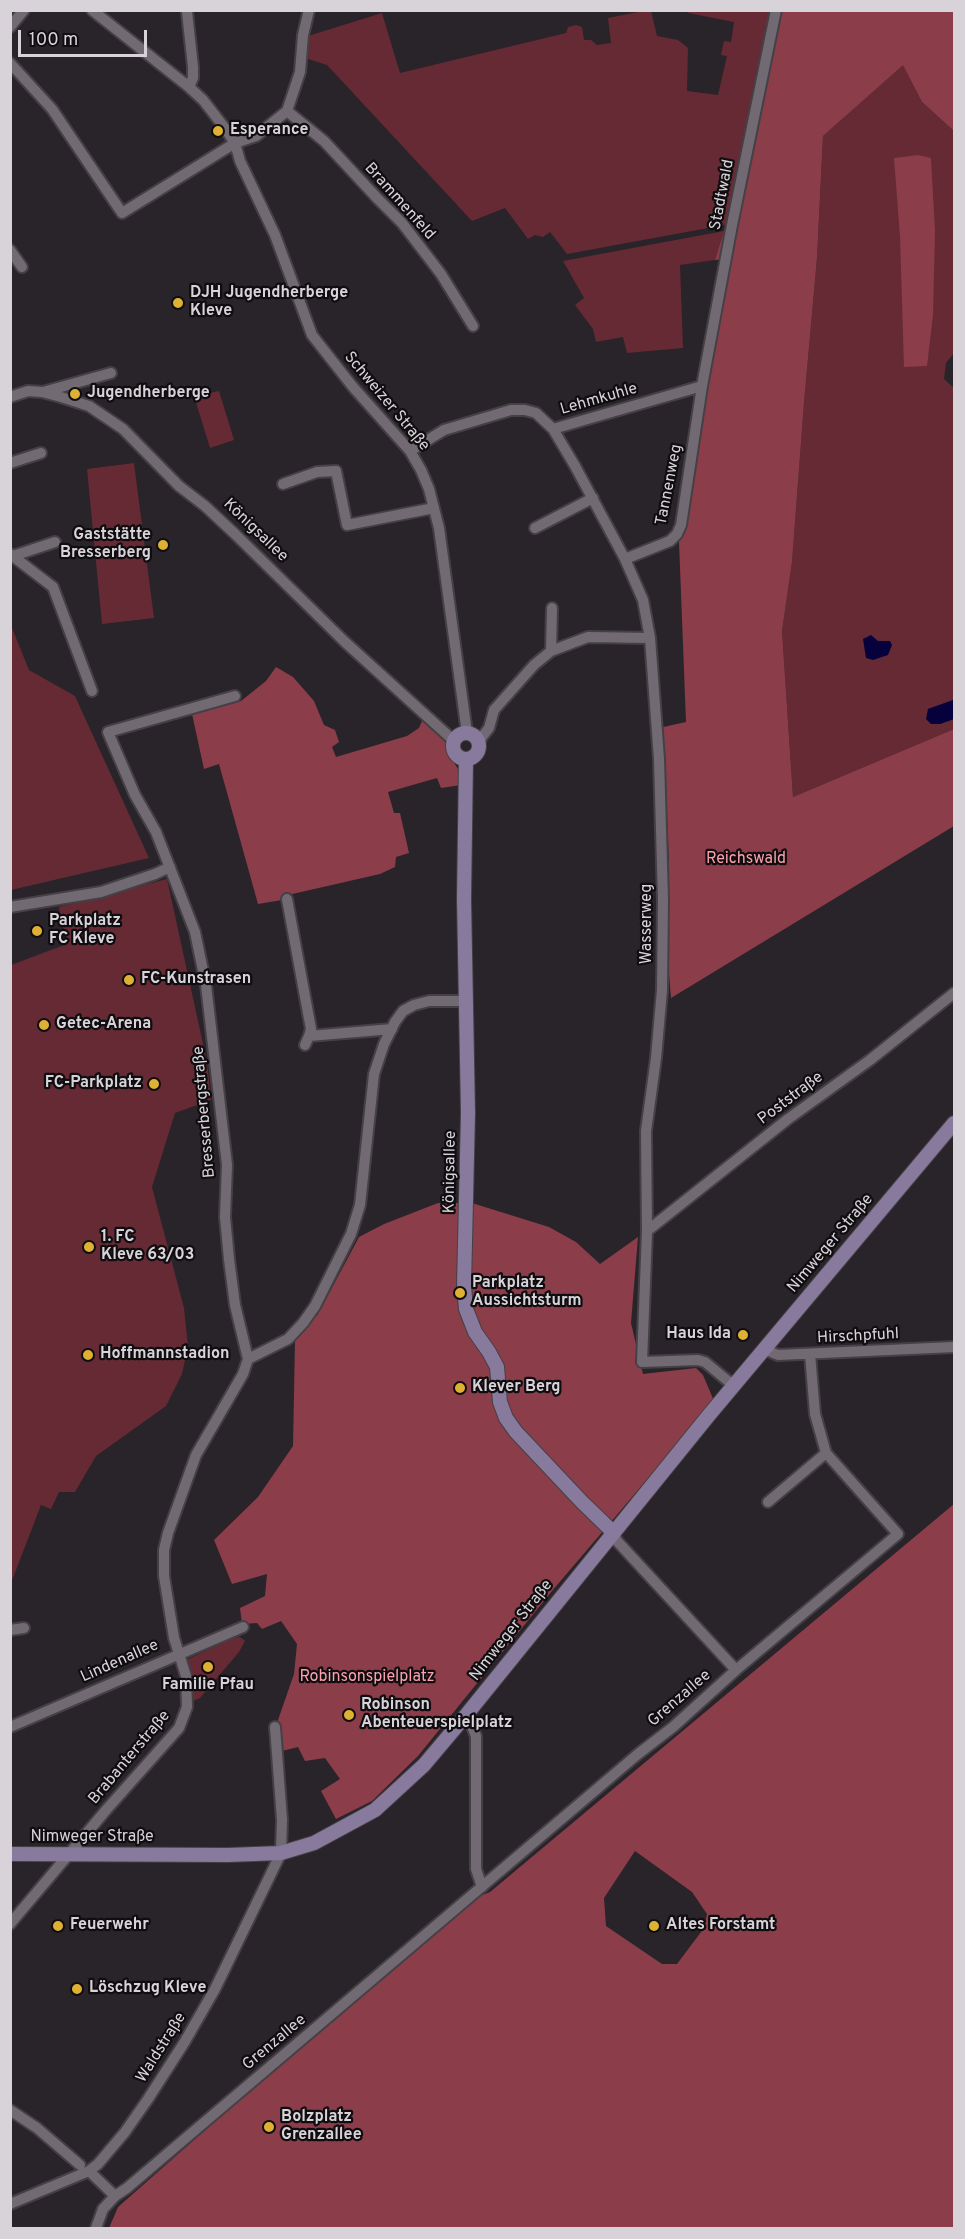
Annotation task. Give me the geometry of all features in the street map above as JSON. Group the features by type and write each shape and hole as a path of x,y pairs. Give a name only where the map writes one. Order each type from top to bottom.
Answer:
{"main road":[{"path":"453,740 457,735 467,733 472,734 478,742 474,757 466,759"},
{"name":"Königsallee","path":"453,740 453,751 456,756 466,759 464,899 468,1135 464,1295 468,1319 497,1367 500,1402 506,1418 516,1432 613,1532"},
{"name":"Nimweger Straße","path":"10,1854 228,1855 281,1853 314,1843 375,1810 424,1765 468,1714 613,1532 954,1123"}],"street":[{"path":"10,27 24,10"},
{"name":"Schweizer Straße","path":"92,10 203,100 235,143 240,161 275,235 312,335 353,387 410,451 421,470 439,528 467,733"},
{"path":"10,63 52,109 122,213 235,143 256,136 287,111 300,72 303,35 309,10"},
{"name":"Stadtwald","path":"702,386 732,225 777,10"},
{"path":"187,12 193,67 193,78 189,87"},
{"name":"Brammenfeld","path":"287,111 324,141 402,223 441,274 473,327"},
{"path":"10,250 22,267"},
{"path":"42,392 111,373"},
{"name":"Lehmkuhle","path":"410,451 444,430 511,411 525,410 536,413 553,429 702,386"},
{"name":"Tannenweg","path":"625,559 670,541 677,534 681,525 702,386"},
{"name":"Königsallee","path":"10,397 28,391 42,392 89,406 123,429 179,486 205,506 345,642 453,740"},
{"name":"Wasserweg","path":"553,429 625,559 643,600 650,638 659,759 663,900 662,990 646,1131 647,1231 642,1362 698,1360 705,1362 734,1386"},
{"path":"10,463 41,453"},
{"path":"283,484 317,472 336,471 347,525 434,508"},
{"path":"535,528 592,498"},
{"path":"12,555 55,542"},
{"path":"12,555 53,587 92,691"},
{"path":"551,651 552,608"},
{"path":"478,742 489,728 494,710 534,665 551,651 588,637 650,638"},
{"name":"Bresserbergstraße","path":"234,696 108,732 135,795 156,832 195,932 206,986 227,1165 225,1217 229,1259 235,1305 248,1359"},
{"path":"10,907 101,891 156,874 170,867"},
{"path":"287,899 310,1029 307,1041 392,1029"},
{"name":"Poststraße","path":"647,1231 954,993"},
{"path":"178,1654 163,1563 168,1533 196,1455 243,1374 248,1359 288,1339 303,1323 315,1306 351,1234 360,1205 374,1074 384,1044 392,1029 403,1011 414,1005 429,1001 466,1001"},
{"name":"Hirschpfuhl","path":"764,1349 778,1355 954,1347"},
{"path":"768,1502 826,1454 815,1414 810,1354"},
{"name":"Grenzallee","path":"96,2229 103,2210 115,2196 673,1727 736,1670 898,1534 826,1454"},
{"path":"613,1532 617,1541 736,1670"},
{"path":"10,1630 24,1628"},
{"name":"Lindenallee","path":"10,1727 243,1628"},
{"name":"Brabanterstraße","path":"10,1924 179,1728 187,1707 188,1692 186,1676 178,1654"},
{"path":"468,1714 476,1736 476,1869 482,1887"},
{"path":"275,1727 282,1820 281,1853"},
{"name":"Waldstraße","path":"10,2204 84,2168 98,2164 125,2132 184,2043 215,1989 281,1853"},
{"path":"10,2110 37,2128 115,2196"}],"shaded area":[{"path":"651,11 657,36 678,40 688,48 687,91 718,95 727,56 721,55 724,41 731,42 734,22 688,13 688,11 774,11 730,224 567,254 550,232 543,237 535,235 528,239 505,208 472,221 327,65 305,58 308,36 382,13 400,73 566,33 568,27 576,25 582,27 584,40 591,40 597,45 611,43 608,18"},
{"path":"903,64 922,102 954,131 954,353 946,363 944,379 954,388 954,700 928,709 931,724 940,724 954,719 954,729 793,797 782,631 792,562 817,258 823,136"},
{"path":"724,231 715,260 680,265 683,348 627,353 623,337 596,342 593,329 575,305 584,298 563,261"},
{"path":"219,391 234,440 210,448 194,396"},
{"path":"134,463 154,618 102,624 87,469"},
{"path":"10,623 29,670 75,696 149,858 11,890"},
{"path":"871,635 878,641 890,641 892,645 888,655 873,660 866,658 863,639"},
{"path":"953,700 954,719 940,724 931,724 926,719 928,709"},
{"name":"1. FC Kleve 63/03","path":"167,879 207,1062 211,1100 175,1113 152,1187 184,1308 188,1346 182,1374 166,1406 96,1456 75,1492 59,1492 51,1509 41,1505 11,1583 11,965 67,944 59,907"},
{"path":"240,1637 245,1641 239,1652 200,1698 193,1701 192,1677 186,1660 233,1638"}],"green space":[{"name":"Reichswald","path":"782,11 954,11 954,131 922,102 903,65 823,136 817,258 792,562 782,631 793,797 954,729 954,826 671,998 668,962 669,862 663,727 686,722 679,542 691,484 723,259 715,260 724,231 735,230"},
{"path":"918,155 931,158 935,231 933,315 927,366 904,367 900,236 894,158"},
{"path":"276,667 293,677 314,701 324,725 335,730 339,742 332,747 336,757 407,736 419,728 422,721 447,739 446,750 460,772 461,785 441,788 437,778 388,792 394,813 400,813 409,853 396,857 395,867 380,874 288,895 282,900 258,904 219,764 204,769 192,714 241,701 266,681"},
{"name":"Robinsonspielplatz","path":"438,1203 472,1203 549,1227 576,1242 600,1264 638,1237 631,1323 643,1374 696,1368 703,1375 714,1401 552,1591 418,1756 372,1801 336,1819 321,1791 340,1779 325,1758 305,1761 298,1747 282,1751 278,1720 294,1674 297,1644 281,1621 262,1629 257,1623 242,1624 240,1608 265,1596 267,1574 232,1584 214,1540 258,1497 293,1446 295,1340 318,1314 359,1237 384,1224"},
{"path":"954,1504 954,2228 109,2228 118,2207 463,1903 490,1892","holes":["635,1851 692,1892 707,1914 704,1928 677,1964 662,1964 606,1926 604,1898"]}],"place":[{"name":"Esperance","path":"218,131"},
{"name":"DJH Jugendherberge Kleve","path":"178,303"},
{"name":"Jugendherberge","path":"75,394"},
{"name":"Gaststätte Bresserberg","path":"163,545"},
{"name":"Parkplatz FC Kleve","path":"37,931"},
{"name":"FC-Kunstrasen","path":"129,980"},
{"name":"Getec-Arena","path":"44,1025"},
{"name":"FC-Parkplatz","path":"154,1084"},
{"name":"1. FC Kleve 63/03","path":"89,1247"},
{"name":"Parkplatz Aussichtsturm","path":"460,1293"},
{"name":"Haus Ida","path":"743,1335"},
{"name":"Hoffmannstadion","path":"88,1355"},
{"name":"Klever Berg","path":"460,1388"},
{"name":"Familie Pfau","path":"208,1667"},
{"name":"Robinson Abenteuerspielplatz","path":"349,1715"},
{"name":"Feuerwehr","path":"58,1926"},
{"name":"Altes Forstamt","path":"654,1926"},
{"name":"Löschzug Kleve","path":"77,1989"},
{"name":"Bolzplatz Grenzallee","path":"269,2127"}]}
